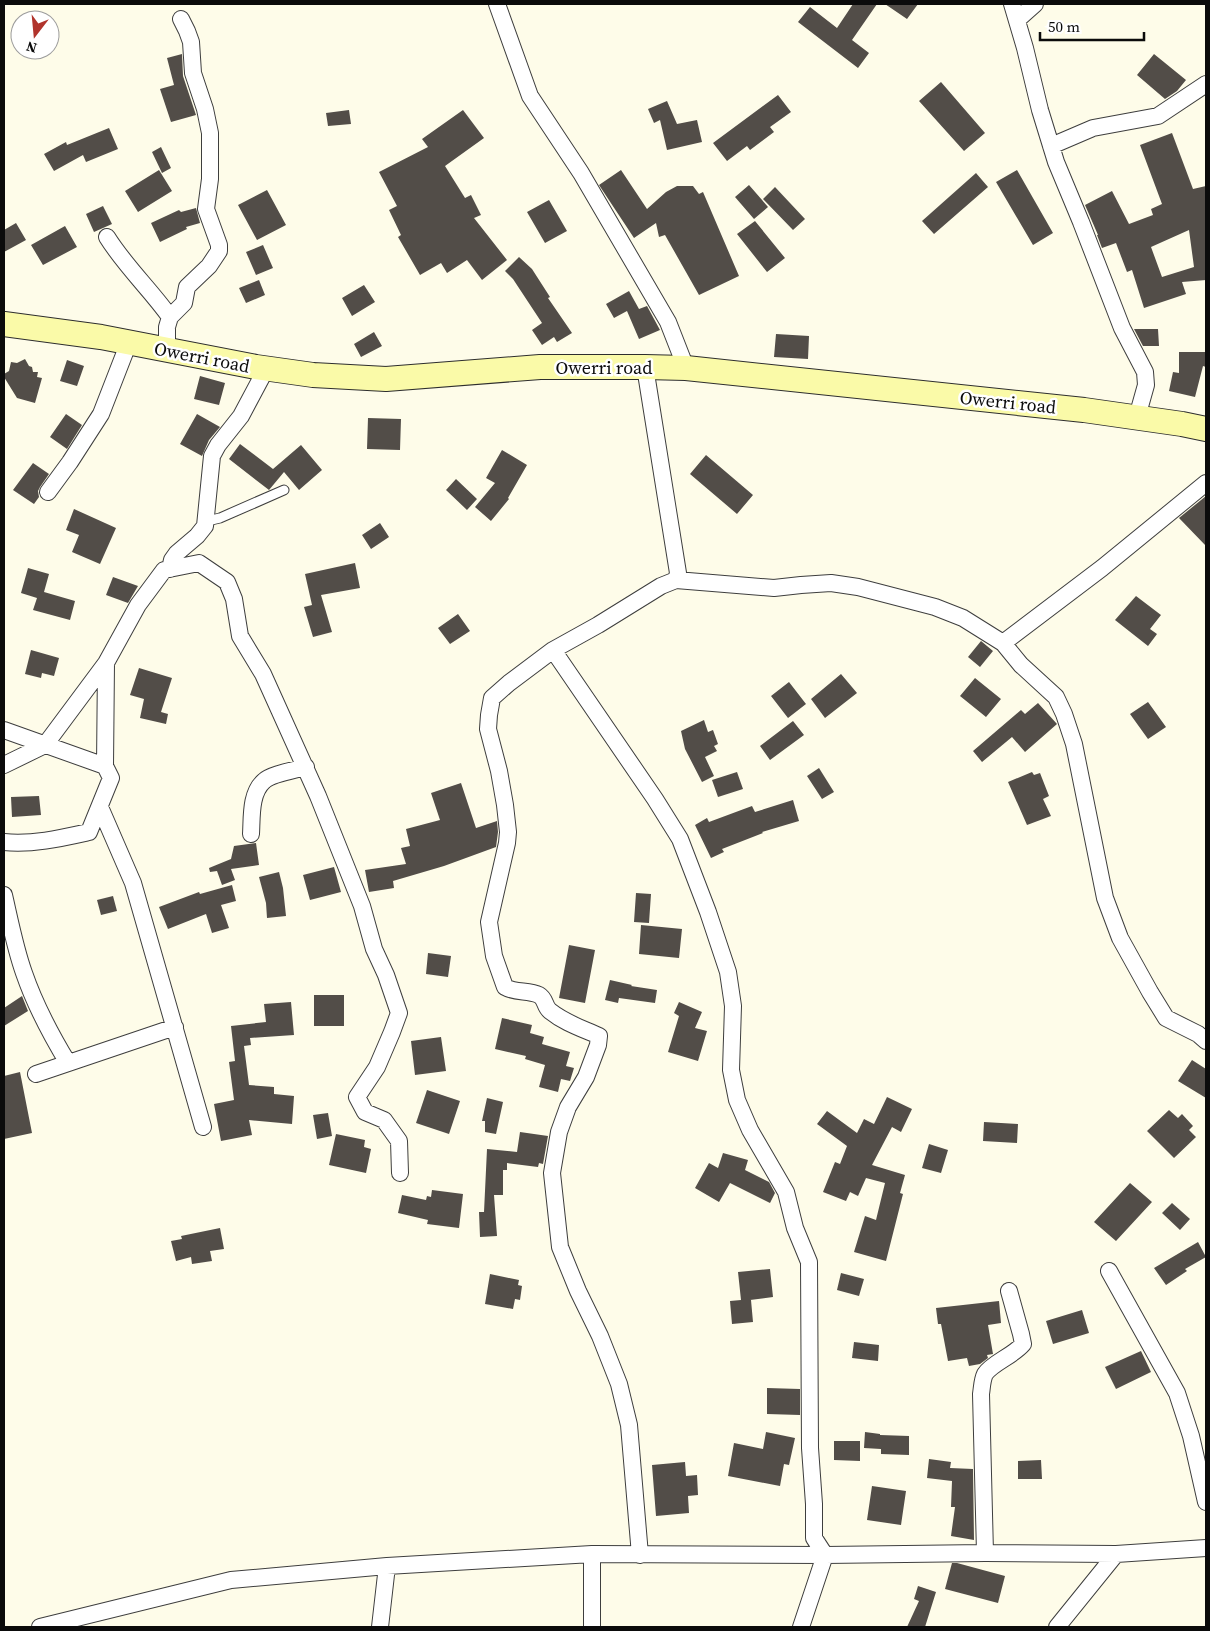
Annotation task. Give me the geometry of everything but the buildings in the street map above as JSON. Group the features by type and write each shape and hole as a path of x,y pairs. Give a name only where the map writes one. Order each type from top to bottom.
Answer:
{"main road":[{"name":"Owerri road","path":"4,324 101,336 266,369 313,375 386,379 540,367 686,368 1064,408 1137,417 1206,429"}],"street":[{"path":"497,4 530,96 581,173 668,322 686,368"},
{"path":"1012,4 1056,162 1113,306 1145,372 1146,385 1137,417"},
{"path":"1017,20 1035,4"},
{"path":"167,350 167,327 170,316 184,303 187,287 210,266 219,251 219,245 206,210 210,179 210,133 193,73 190,42 181,19"},
{"path":"1051,146 1093,128 1158,116 1206,84"},
{"path":"107,238 118,255 170,316"},
{"path":"48,492 70,462 100,414 129,342"},
{"path":"645,367 678,573 676,580"},
{"path":"170,569 172,560 177,553 202,530 207,521 212,456 218,445 241,416 266,369"},
{"path":"1002,642 1102,568 1206,482"},
{"path":"4,765 45,745 106,663 138,605 164,570 199,563 227,582 234,599 240,636 263,674 306,768 362,906 374,949 386,975 398,1013 377,1067 357,1097 365,1112 384,1120 399,1141 400,1173"},
{"path":"640,1555 629,1425 619,1384 560,1246 552,1173 559,1132 568,1107 586,1077 598,1045 598,1036 563,1021 547,1008 544,999 538,994 510,990 505,987 494,956 489,922 508,832 499,771 488,729 488,715 492,698 553,650 661,586 676,580 774,588 801,584 831,583 886,593 963,618 1002,642 1021,665 1056,697 1074,744 1105,898 1120,938 1166,1018 1198,1034 1206,1041"},
{"path":"553,650 655,799 680,839 708,912 728,972 733,1006 732,1070 737,1100 750,1130 786,1192 795,1228 809,1262 810,1448 814,1504 814,1538 825,1555"},
{"path":"4,842 14,843 57,839 89,832 111,778 105,766 106,663"},
{"path":"4,730 105,766"},
{"path":"251,834 254,800 265,780 306,768"},
{"path":"100,806 133,883 203,1127"},
{"path":"4,894 24,974 37,1006 68,1064"},
{"path":"36,1074 175,1026"},
{"path":"1109,1271 1177,1393 1191,1436 1206,1502"},
{"path":"984,1553 981,1394 983,1382 990,1370 1016,1352 1023,1344 1022,1334 1009,1291"},
{"path":"40,1627 231,1580 387,1566 592,1554 1116,1554 1206,1548"},
{"path":"592,1554 592,1627"},
{"path":"1057,1627 1116,1554"},
{"path":"801,1627 825,1555"},
{"path":"380,1627 387,1566"}],"lane":[{"path":"207,521 220,518 284,490"}]}
